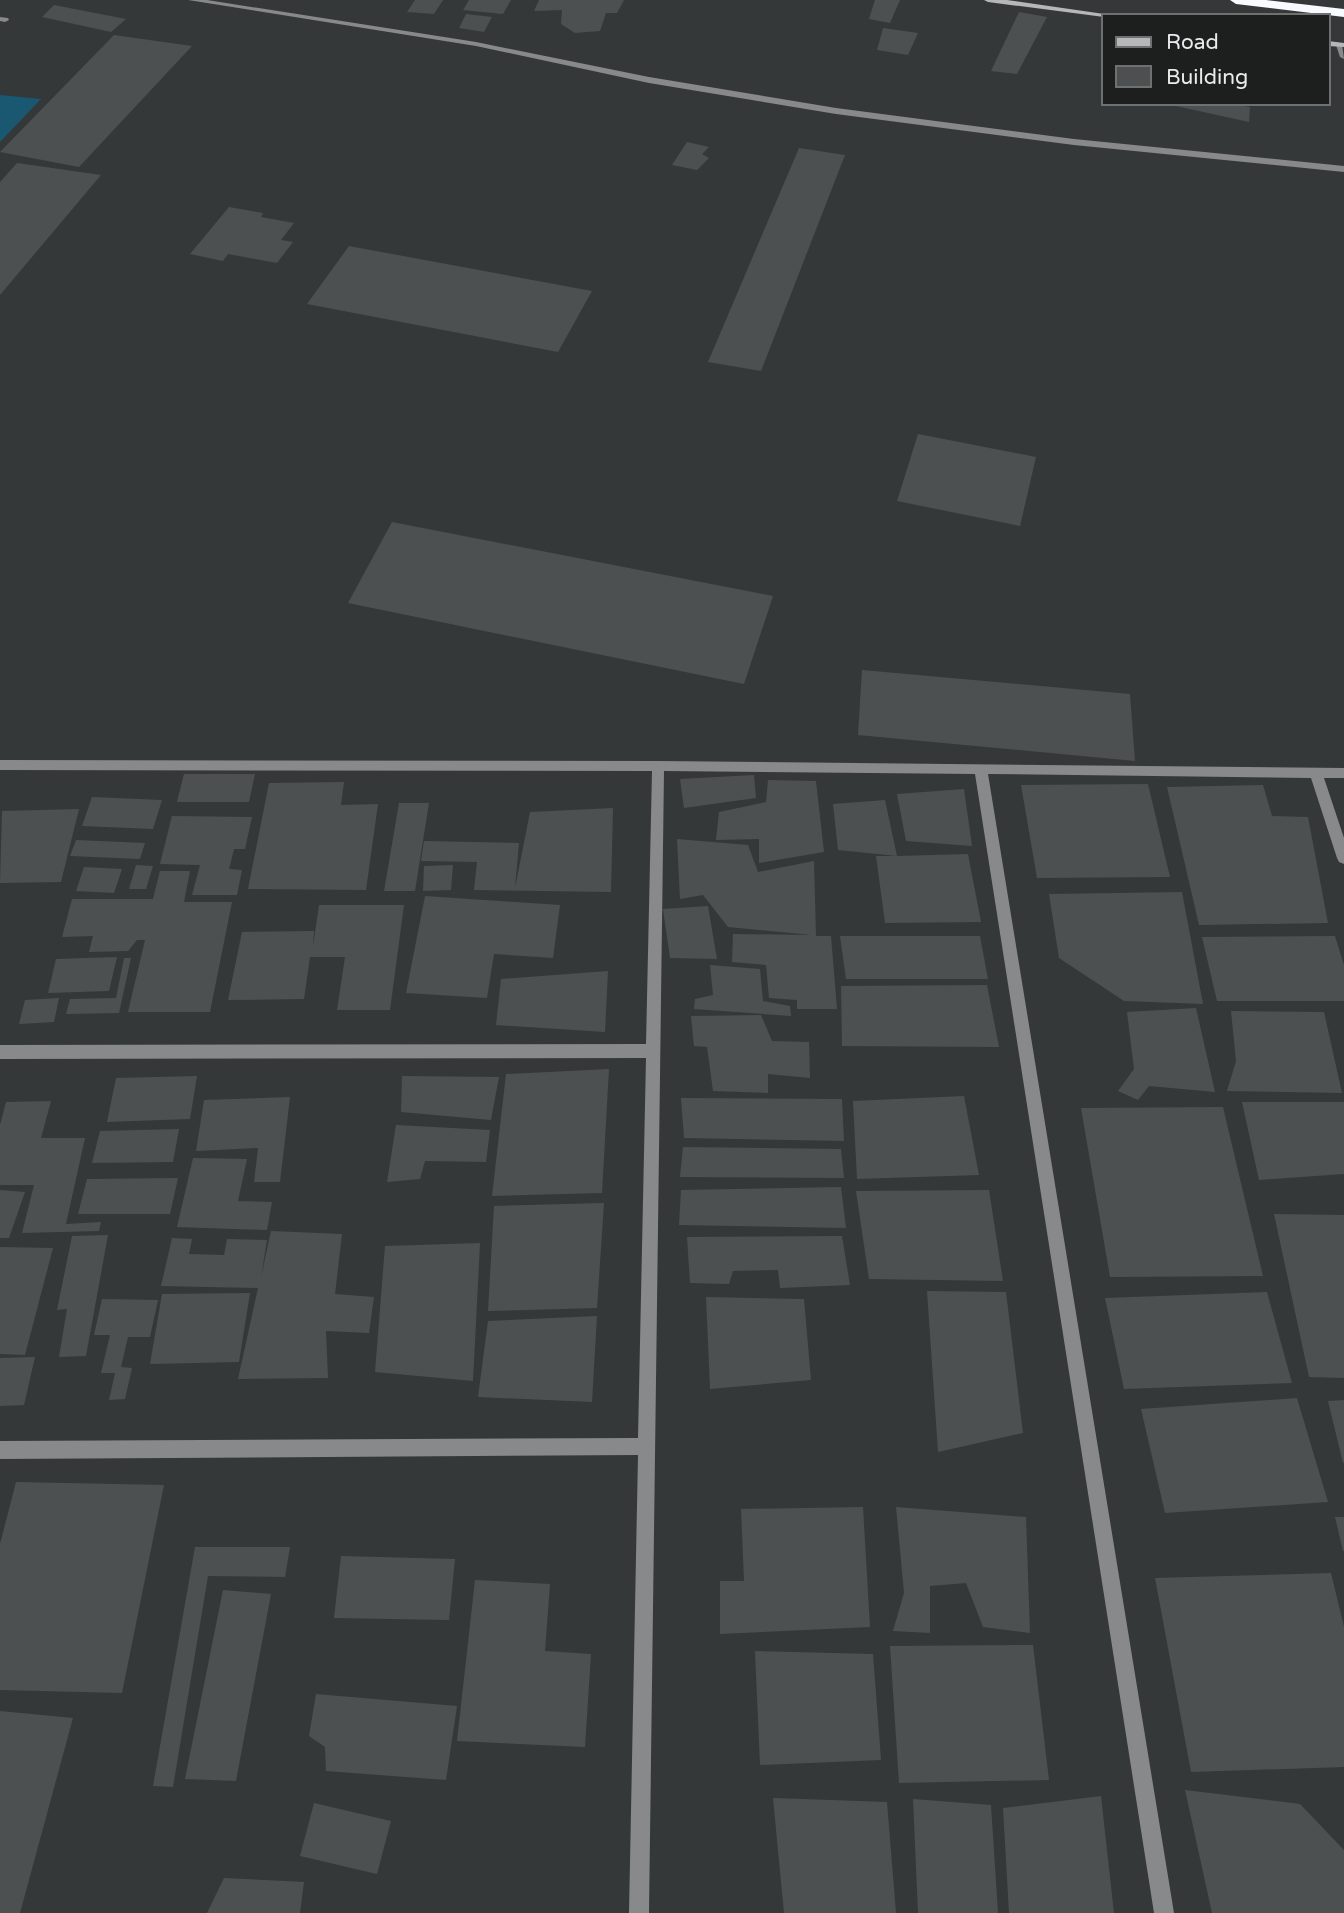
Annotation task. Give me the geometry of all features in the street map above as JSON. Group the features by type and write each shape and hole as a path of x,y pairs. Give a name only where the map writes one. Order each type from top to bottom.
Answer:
{"highway":[{"path":"1236,0 1344,13"}],"main road":[{"path":"988,0 1102,14"}],"street":[{"path":"192,0 476,44 649,80 836,111 1074,142 1344,169"},
{"path":"1337,44 1344,57"},
{"path":"0,765 658,766 1344,772"},
{"path":"639,1913 658,766"},
{"path":"981,769 1164,1913"},
{"path":"1317,772 1344,858"},
{"path":"0,1052 653,1051"},
{"path":"0,1450 647,1446"}],"shaded area":[{"path":"0,95 41,99 0,142"}],"building":[{"path":"415,0 443,0 434,14 407,12"},
{"path":"469,0 511,0 503,14 463,10"},
{"path":"539,0 624,0 617,13 606,13 600,31 575,33 561,24 562,10 534,11"},
{"path":"875,0 900,0 890,23 869,19"},
{"path":"54,5 126,19 111,32 42,17"},
{"path":"1019,12 1047,17 1017,74 991,71"},
{"path":"466,14 492,17 484,32 459,28"},
{"path":"883,28 918,33 908,55 877,50"},
{"path":"114,35 192,46 79,167 0,152"},
{"path":"1171,105 1250,107 1249,122"},
{"path":"687,142 709,147 702,154 709,158 697,170 672,165"},
{"path":"799,148 845,155 761,371 708,362"},
{"path":"17,163 101,175 0,295 0,182"},
{"path":"229,207 263,213 261,217 294,223 281,240 293,242 277,263 228,254 223,261 190,254"},
{"path":"349,246 592,291 558,352 307,304"},
{"path":"918,434 1036,457 1020,526 897,501"},
{"path":"392,522 773,596 744,684 348,603"},
{"path":"862,670 1130,694 1135,761 858,735"},
{"path":"184,774 255,774 249,802 177,802"},
{"path":"754,775 756,798 684,808 680,779"},
{"path":"768,780 816,781 824,852 759,863 759,839 716,840 719,812 766,802"},
{"path":"344,782 341,805 378,804 366,890 248,889 269,783"},
{"path":"1148,784 1170,877 1037,878 1021,785"},
{"path":"1263,785 1272,816 1308,817 1328,923 1199,925 1167,787"},
{"path":"964,789 972,846 906,841 897,794"},
{"path":"92,797 162,800 153,829 82,826"},
{"path":"885,800 897,856 838,850 833,804"},
{"path":"399,803 429,803 415,891 384,891"},
{"path":"613,808 611,892 474,890 477,862 421,861 424,841 519,843 515,888 530,812"},
{"path":"79,809 61,882 0,883 2,811"},
{"path":"172,816 252,817 245,849 234,849 229,869 242,870 237,895 192,895 200,865 160,864"},
{"path":"677,839 748,845 758,872 814,861 816,936 831,936 837,1009 797,1009 797,1000 769,998 766,965 732,962 733,934 812,935 728,927 703,895 680,899"},
{"path":"76,840 145,843 140,859 70,856"},
{"path":"968,854 981,922 885,923 876,856"},
{"path":"136,865 153,866 146,889 129,889"},
{"path":"453,865 451,890 423,891 424,866"},
{"path":"84,867 122,869 114,893 76,891"},
{"path":"160,871 190,871 184,902 232,902 210,1012 128,1012 145,940 137,940 128,951 89,952 93,936 62,937 72,899 153,899"},
{"path":"1182,892 1203,1004 1124,1001 1059,958 1049,894"},
{"path":"425,896 560,905 553,958 494,954 487,998 406,993"},
{"path":"319,905 404,905 390,1010 337,1010 345,957 310,957 304,999 228,1000 242,932 314,931 313,947"},
{"path":"708,906 717,959 670,958 663,909"},
{"path":"840,936 980,936 988,979 846,979"},
{"path":"1335,936 1344,965 1344,1001 1217,1001 1202,937"},
{"path":"117,957 109,991 48,993 56,959"},
{"path":"124,958 131,958 119,1013 66,1014 70,999 116,998"},
{"path":"710,965 760,969 763,1001 790,1006 791,1016 694,1009 695,999 713,995"},
{"path":"608,971 605,1032 496,1025 501,979"},
{"path":"987,985 999,1047 842,1046 841,986"},
{"path":"59,998 54,1022 19,1024 25,1000"},
{"path":"1196,1008 1215,1092 1149,1086 1138,1100 1118,1091 1134,1069 1127,1012"},
{"path":"1231,1011 1324,1012 1342,1093 1227,1091 1236,1061"},
{"path":"761,1015 772,1041 809,1042 810,1078 768,1074 768,1093 713,1091 707,1047 694,1046 691,1016"},
{"path":"609,1069 602,1193 492,1196 506,1074"},
{"path":"197,1076 190,1119 107,1122 116,1078"},
{"path":"402,1076 499,1077 491,1120 401,1112"},
{"path":"964,1096 979,1175 857,1179 853,1101"},
{"path":"290,1097 280,1182 254,1182 258,1148 196,1151 204,1100"},
{"path":"681,1098 842,1099 844,1141 684,1138"},
{"path":"51,1101 41,1138 85,1138 66,1224 101,1222 99,1231 22,1233 34,1185 0,1185 0,1125 6,1102"},
{"path":"1242,1102 1344,1102 1344,1174 1259,1180"},
{"path":"1223,1107 1263,1276 1110,1277 1081,1108"},
{"path":"396,1125 490,1130 486,1162 425,1161 420,1179 387,1182"},
{"path":"179,1129 173,1162 92,1163 100,1131"},
{"path":"683,1147 841,1149 844,1178 680,1177"},
{"path":"193,1158 247,1159 238,1201 272,1202 267,1230 177,1227"},
{"path":"178,1178 170,1214 78,1214 87,1179"},
{"path":"841,1187 846,1228 679,1225 681,1190"},
{"path":"0,1190 25,1192 9,1238 0,1238"},
{"path":"989,1190 1003,1281 869,1279 856,1191"},
{"path":"604,1203 597,1308 488,1311 494,1206"},
{"path":"1274,1214 1344,1215 1344,1378 1309,1377"},
{"path":"271,1231 342,1234 335,1294 374,1297 369,1333 326,1331 328,1378 238,1379 258,1288 161,1286 172,1238 192,1239 189,1254 224,1255 227,1239 267,1240 261,1277"},
{"path":"108,1235 86,1356 59,1357 67,1309 57,1310 72,1236"},
{"path":"842,1236 850,1285 780,1288 778,1270 733,1271 729,1284 690,1283 687,1237"},
{"path":"480,1243 473,1381 375,1372 385,1246"},
{"path":"0,1247 53,1248 25,1355 0,1354"},
{"path":"927,1291 1006,1292 1023,1433 938,1452"},
{"path":"1267,1292 1292,1383 1124,1389 1105,1298"},
{"path":"250,1293 239,1362 150,1364 162,1294"},
{"path":"706,1297 804,1299 811,1380 710,1389"},
{"path":"102,1299 158,1300 150,1337 128,1337 121,1367 132,1368 125,1399 109,1400 115,1373 101,1373 110,1335 94,1335"},
{"path":"597,1316 592,1402 478,1397 488,1321"},
{"path":"35,1357 24,1405 0,1406 0,1358"},
{"path":"1297,1398 1328,1502 1165,1513 1141,1409"},
{"path":"1344,1400 1344,1462 1343,1463 1328,1401"},
{"path":"16,1482 164,1485 122,1693 0,1690 0,1544"},
{"path":"863,1507 870,1627 720,1634 720,1581 744,1581 741,1509"},
{"path":"896,1507 1026,1517 1030,1633 983,1627 966,1583 930,1586 930,1633 893,1631 904,1593"},
{"path":"1335,1517 1344,1517 1344,1551 1343,1551"},
{"path":"195,1547 290,1547 285,1577 208,1576 173,1787 153,1786"},
{"path":"341,1556 455,1559 449,1620 334,1618"},
{"path":"1331,1573 1344,1627 1344,1767 1191,1772 1155,1578"},
{"path":"475,1580 550,1584 545,1651 591,1654 585,1747 457,1741"},
{"path":"223,1590 271,1594 236,1781 185,1779"},
{"path":"1033,1645 1049,1780 899,1783 890,1646"},
{"path":"755,1651 873,1654 881,1760 760,1765"},
{"path":"316,1694 457,1706 446,1780 326,1771 325,1747 309,1736"},
{"path":"0,1711 73,1718 20,1913 0,1913"},
{"path":"1185,1790 1300,1804 1344,1850 1344,1913 1212,1913"},
{"path":"1101,1796 1114,1913 1009,1913 1003,1808"},
{"path":"773,1798 887,1802 896,1913 784,1913"},
{"path":"913,1799 991,1805 998,1913 918,1913"},
{"path":"314,1803 391,1821 377,1874 300,1856"},
{"path":"224,1878 304,1882 300,1913 207,1913"}]}
